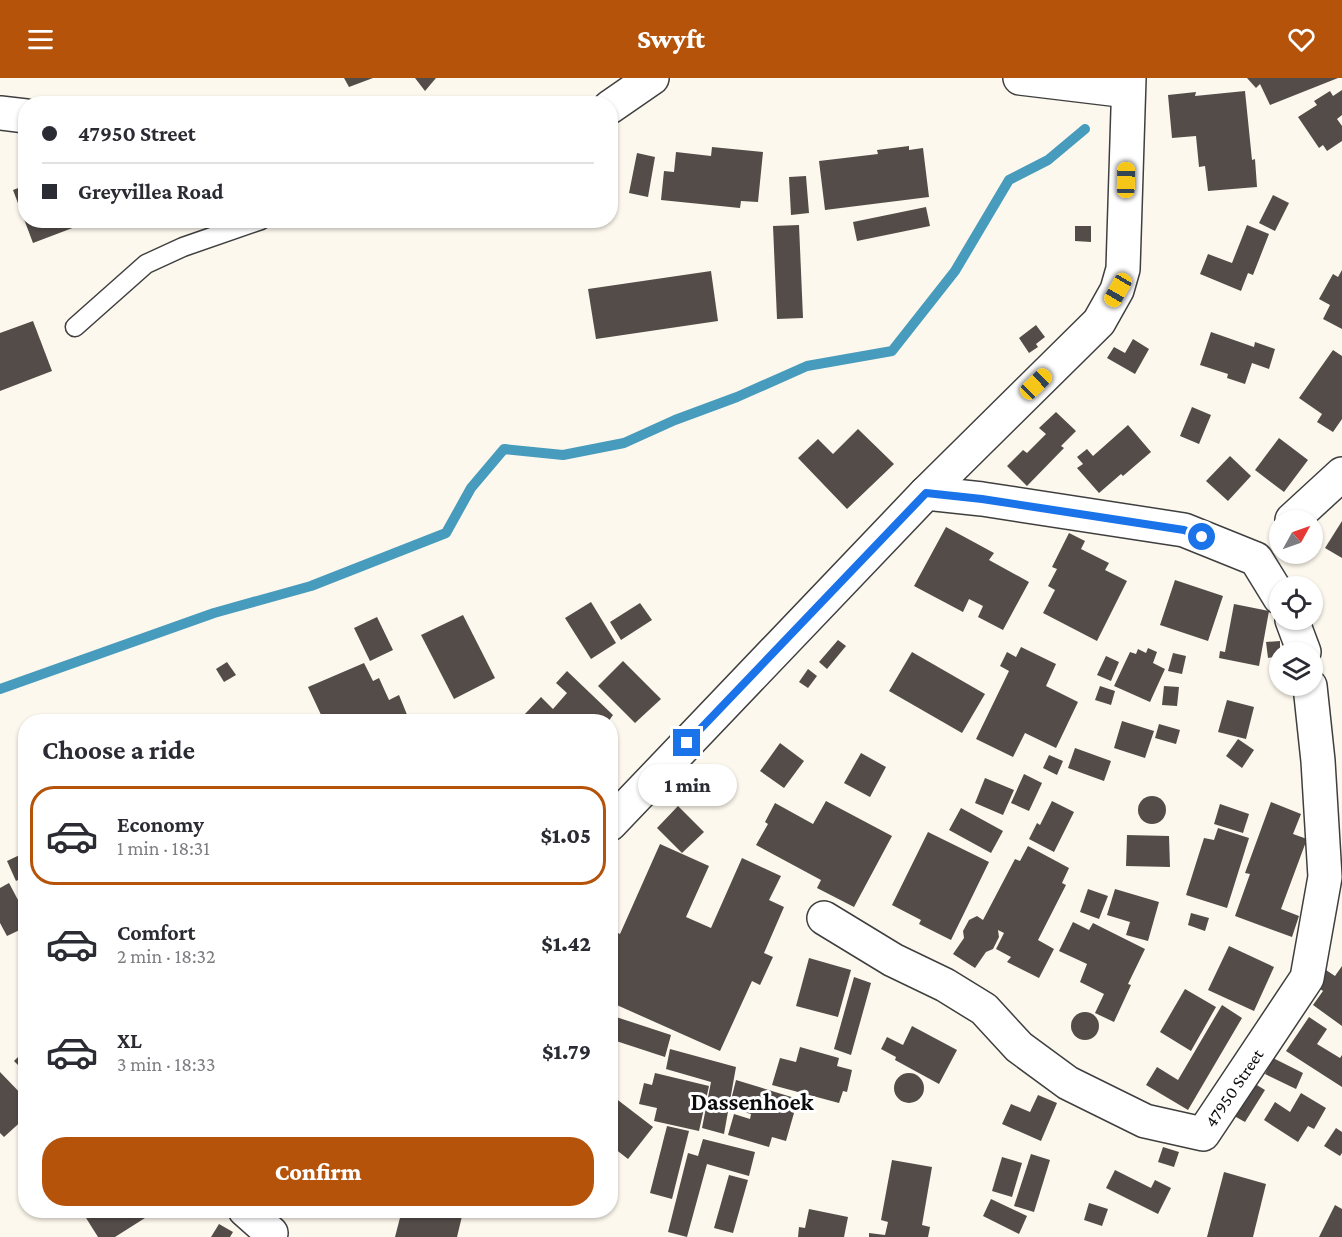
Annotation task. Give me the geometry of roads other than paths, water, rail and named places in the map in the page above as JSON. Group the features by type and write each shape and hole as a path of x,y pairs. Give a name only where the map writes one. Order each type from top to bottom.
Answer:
{"street":[{"path":"618,101 652,78"},
{"path":"618,816 926,493 1099,322 1118,290 1123,269 1128,84 1020,78"},
{"path":"0,113 18,115"},
{"path":"1302,510 1342,474"},
{"path":"926,493 982,499 1184,530 1256,558 1269,579"},
{"path":"1256,558 1269,545"},
{"name":"47950 Street","path":"824,918 893,960 945,985 984,1008 1019,1047 1068,1083 1145,1121 1203,1134 1307,978 1325,877 1330,764 1313,696"},
{"path":"259,1218 275,1227"}],"lane":[{"path":"75,327 146,264 183,247 238,228"}],"waterway":[{"path":"0,689 214,613 311,586 446,533 471,488 504,449 563,455 624,443 807,366 892,351 955,271 1009,180 1048,160 1085,129"}],"district":[{"name":"Dassenhoek","path":"752,1101"}]}
